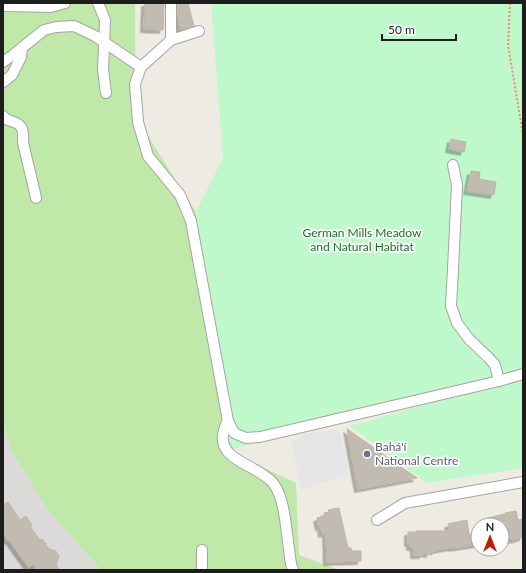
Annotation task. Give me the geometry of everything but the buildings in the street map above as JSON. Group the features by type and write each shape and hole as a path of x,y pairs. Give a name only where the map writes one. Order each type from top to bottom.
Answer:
{"street":[{"path":"5,6 51,7 65,3"},
{"path":"98,3 105,20 103,70 106,93"},
{"path":"171,3 171,40"},
{"path":"3,62 44,30 56,27 74,26 95,36 141,67"},
{"path":"199,31 171,40 141,67 136,84 138,122 148,156 180,195 191,221 228,421 234,433 246,438 260,437 499,381 523,374"},
{"path":"3,82 12,75 21,57 22,48"},
{"path":"3,116 7,120 18,123 21,126 36,198"},
{"path":"453,165 456,185 451,306 457,323 494,365 499,381"},
{"path":"228,421 225,425 222,436 226,450 238,460 267,476 279,492 290,562 293,570"},
{"path":"377,520 405,504 523,482"},
{"path":"202,550 202,570"}],"path":[{"path":"510,3 508,45 523,135"}],"shaded area":[{"path":"3,420 10,448 47,509 101,570 3,570"},
{"path":"335,429 341,435 349,474 301,490 292,443 304,434"}],"green space":[{"path":"3,3 135,3 136,117 196,212 226,425 226,450 296,483 299,555 339,570 101,570 47,509 10,448 3,420"},
{"name":"German Mills Meadow and Natural Habitat","path":"211,3 523,3 523,368 226,451 226,425 196,212 223,158"},
{"path":"523,377 523,468 427,483 350,426"}],"place":[{"name":"Bahá'í National Centre","path":"367,454"}]}
